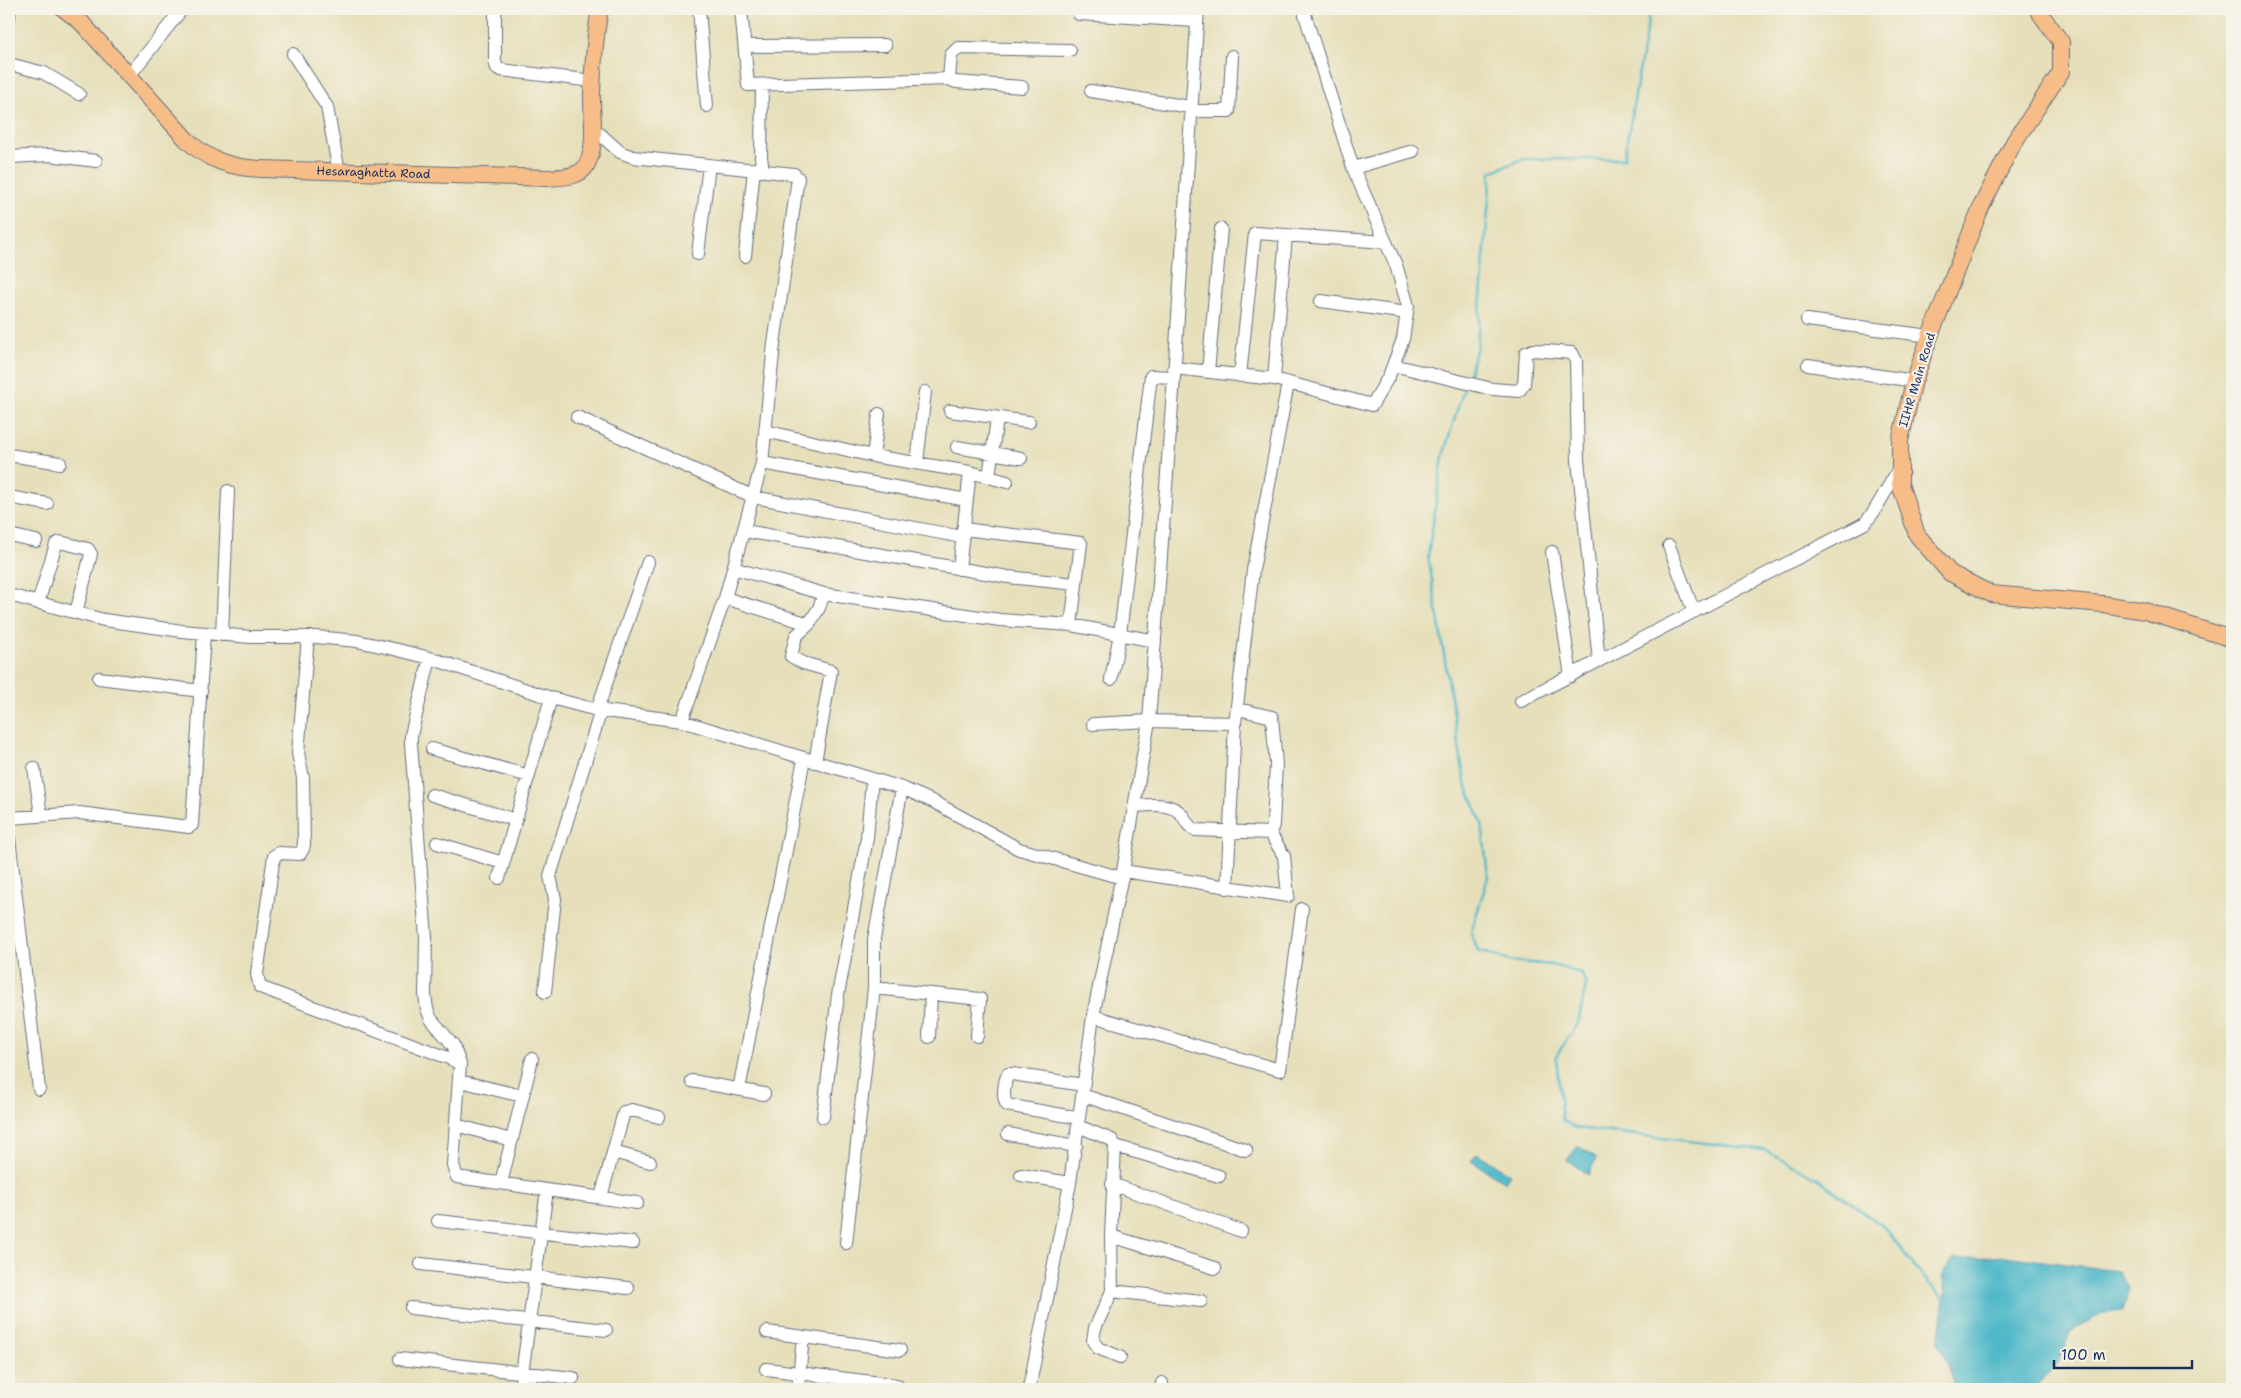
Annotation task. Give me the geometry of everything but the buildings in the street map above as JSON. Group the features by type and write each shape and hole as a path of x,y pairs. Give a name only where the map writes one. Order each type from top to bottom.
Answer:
{"main road":[{"name":"Hesaraghatta Road","path":"64,9 81,22 187,140 204,155 226,164 249,168 339,172 547,178 569,176 578,173 586,166 593,140 593,81 596,29 600,9"},
{"name":"IIHR Main Road","path":"2037,9 2061,42 2061,72 2014,142 1980,207 1914,381 1900,441 1900,484 1917,535 1950,574 1991,594 2103,604 2145,611 2232,639"}],"street":[{"path":"9,18 10,9"},
{"path":"129,76 182,9"},
{"path":"495,9 495,62 497,68 593,81"},
{"path":"698,9 707,106"},
{"path":"741,9 746,46 748,85 949,79 956,82 1022,88"},
{"path":"1111,679 1120,634 1151,376 1174,372 1208,372 1274,379 1372,405 1393,366 1403,339 1408,306 1396,265 1353,168 1305,15 1306,9"},
{"path":"1029,1389 1070,1183 1093,1016 1123,875 1148,721 1174,372 1197,15 1079,14"},
{"path":"746,46 885,45"},
{"path":"949,79 951,55 958,48 1070,50"},
{"path":"292,54 327,107 339,172"},
{"path":"1091,91 1190,109 1230,111 1232,56"},
{"path":"9,64 44,74 79,94"},
{"path":"745,256 761,157 762,85"},
{"path":"592,127 620,152 633,157 794,174 798,178 774,344 762,463 725,598 682,722"},
{"path":"1353,168 1413,151"},
{"path":"9,157 49,155 96,161"},
{"path":"698,254 709,165"},
{"path":"1208,372 1221,229"},
{"path":"1240,376 1255,234 1386,242"},
{"path":"1274,379 1286,235"},
{"path":"1321,301 1407,313"},
{"path":"1807,320 1930,336"},
{"path":"1393,366 1519,391 1524,384 1526,353 1533,350 1572,353 1576,361 1578,460 1599,661"},
{"path":"1808,365 1914,381"},
{"path":"1228,888 1232,830 1235,724 1252,570 1288,383"},
{"path":"917,463 925,392"},
{"path":"950,411 1029,422"},
{"path":"873,456 879,414"},
{"path":"577,417 754,497 963,533 1081,543 1071,625"},
{"path":"990,477 997,418"},
{"path":"765,431 873,456 970,472 1007,482"},
{"path":"957,447 1021,458"},
{"path":"9,455 60,463"},
{"path":"762,463 967,500"},
{"path":"1522,701 1865,523 1873,514 1900,467"},
{"path":"959,569 970,472"},
{"path":"222,635 228,491"},
{"path":"9,497 47,504"},
{"path":"745,530 1008,577 1076,584"},
{"path":"9,535 36,541"},
{"path":"38,603 56,544 60,542 88,549 91,554 76,612"},
{"path":"1669,546 1694,612"},
{"path":"1552,552 1571,676"},
{"path":"545,992 555,900 550,876 599,710 648,562"},
{"path":"733,568 824,594 1000,620 1071,625 1155,641"},
{"path":"738,1089 831,670 803,663 791,656 796,636 809,624 819,608 824,594"},
{"path":"9,595 104,620 222,635 308,637 357,641 430,658 551,698 599,710 682,722 902,788 934,802 1019,849 1123,875 1277,892 1288,896 1284,856 1270,833"},
{"path":"725,598 809,624"},
{"path":"9,818 79,813 189,827 192,825 204,633"},
{"path":"308,637 298,753 303,778 304,844 300,854 279,853 274,856 257,974 260,987 451,1058 460,1064"},
{"path":"430,658 411,735 411,744 426,938 425,995 431,1019 452,1044 460,1064 453,1165 457,1177 637,1203"},
{"path":"99,678 201,692"},
{"path":"499,878 551,698"},
{"path":"1238,709 1272,717 1276,764 1273,825 1270,833"},
{"path":"1093,724 1148,721 1235,724"},
{"path":"432,749 528,776"},
{"path":"34,768 41,815"},
{"path":"823,1117 838,995 867,838 872,779"},
{"path":"846,1243 874,988 874,938 902,788"},
{"path":"432,795 516,820"},
{"path":"1135,806 1164,805 1176,809 1183,815 1187,826 1194,830 1270,833"},
{"path":"9,838 38,1089"},
{"path":"437,843 503,863"},
{"path":"1093,1016 1280,1070 1302,910"},
{"path":"874,988 980,1000 977,1036"},
{"path":"928,1037 931,994"},
{"path":"501,1183 532,1059"},
{"path":"1120,1357 1098,1348 1094,1341 1095,1328 1112,1291 1112,1184 1115,1146 1112,1140 1079,1122 1007,1105 1004,1100 1006,1077 1008,1074 1012,1074 1083,1090 1246,1150"},
{"path":"460,1081 522,1096"},
{"path":"692,1081 764,1094"},
{"path":"601,1197 624,1112 632,1110 659,1117"},
{"path":"456,1125 511,1140"},
{"path":"1008,1134 1076,1146"},
{"path":"1115,1146 1219,1176"},
{"path":"613,1152 650,1162"},
{"path":"1021,1175 1070,1183"},
{"path":"1112,1184 1241,1231"},
{"path":"520,1389 548,1190"},
{"path":"438,1221 633,1243"},
{"path":"1111,1236 1215,1268"},
{"path":"421,1264 628,1288"},
{"path":"1112,1291 1201,1301"},
{"path":"410,1308 606,1330"},
{"path":"767,1332 900,1350"},
{"path":"798,1389 803,1337"},
{"path":"400,1359 573,1378"},
{"path":"766,1369 897,1385"}],"water":[{"path":"1578,1146 1597,1158 1588,1175 1567,1160"},
{"path":"1477,1153 1510,1174 1505,1182 1471,1161"},
{"path":"2006,1256 2118,1271 2129,1290 2123,1311 2105,1313 2072,1330 2058,1363 2038,1384 2036,1389 1954,1389 1951,1372 1938,1343 1945,1290 1942,1276 1953,1259"}],"waterway":[{"path":"1467,380 1477,347 1491,172 1523,159 1624,159 1650,9"},
{"path":"1464,388 1443,456 1428,556 1465,783 1482,823 1488,877 1471,933 1478,951 1509,961 1552,965 1581,973 1586,985 1578,1024 1556,1056 1562,1120 1576,1128 1765,1150 1817,1178 1884,1227 1918,1271 1945,1301"}]}
